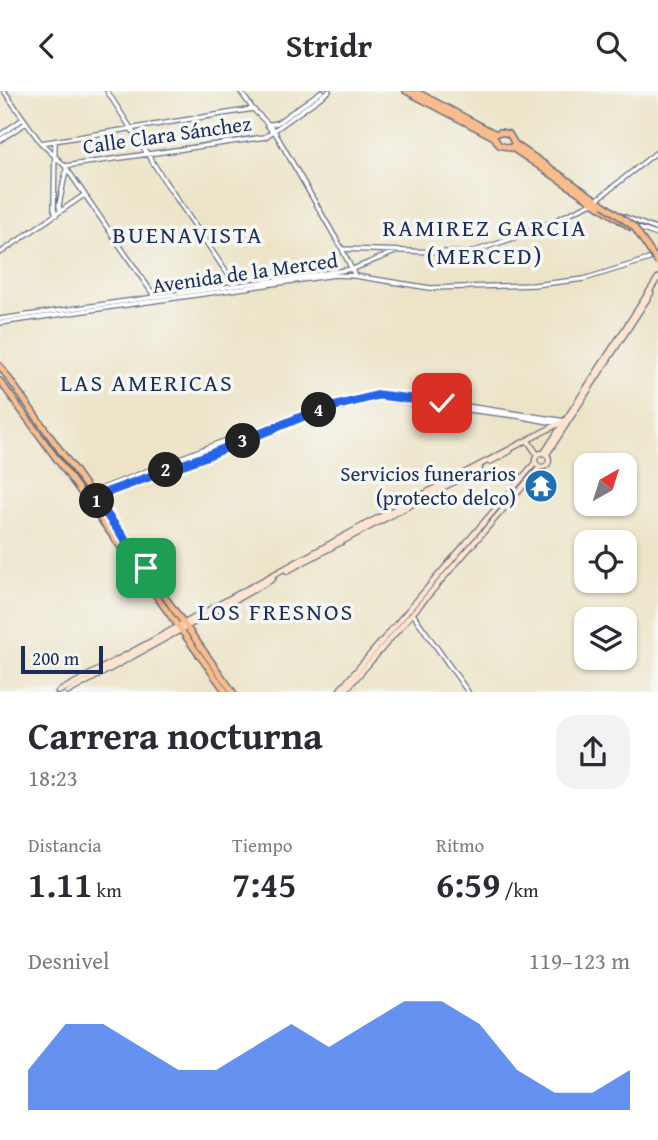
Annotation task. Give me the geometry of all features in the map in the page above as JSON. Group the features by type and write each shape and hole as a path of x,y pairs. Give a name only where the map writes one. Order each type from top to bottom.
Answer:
{"main road":[{"path":"406,91 495,136"},
{"path":"415,91 495,136 502,147 513,146"},
{"path":"495,136 500,132 509,134 513,146 596,201 628,226 658,269"},
{"path":"596,201 634,227 658,263"},
{"path":"58,692 563,423 631,329 658,281"},
{"path":"345,692 538,465 617,339 658,281"},
{"path":"0,366 128,542 226,692"},
{"path":"1,383 7,375"},
{"path":"1,383 11,382"},
{"path":"1,383 233,692"},
{"path":"68,692 182,627 563,423"},
{"path":"528,441 548,462 546,466 538,465"},
{"path":"106,516 122,539 128,542"},
{"path":"338,692 411,612"}],"street":[{"path":"4,91 41,143 66,167 155,297"},
{"path":"107,91 235,285"},
{"path":"240,91 267,125 272,127 355,276"},
{"path":"267,125 277,123 322,91"},
{"path":"273,132 329,91"},
{"path":"41,143 55,143 253,109"},
{"path":"0,138 25,121"},
{"name":"Calle Clara Sánchez","path":"66,167 249,140 265,137 273,132"},
{"path":"55,143 54,202 58,214"},
{"path":"342,249 469,253 526,234 596,201 658,151"},
{"path":"58,214 66,167"},
{"path":"0,253 85,195"},
{"path":"596,201 631,221 658,232"},
{"path":"628,226 658,232"},
{"name":"Avenida de la Merced","path":"0,321 353,269 400,250"},
{"name":"Avenida de la Merced","path":"0,321 335,275 436,288 534,285 584,279 658,254"},
{"path":"84,497 226,447 316,411 379,395 411,401 414,406 420,401"},
{"path":"411,401 415,396 420,401 563,423"},
{"path":"104,491 224,441 256,435"},
{"path":"224,441 226,447"},
{"path":"411,612 468,692"}],"place":[{"name":"Servicios funerarios (protecto delco)","path":"541,486"}],"district":[{"name":"BUENAVISTA","path":"188,235"},
{"name":"RAMIREZ GARCIA (MERCED)","path":"485,242"},
{"name":"LAS AMERICAS","path":"147,383"},
{"name":"LOS FRESNOS","path":"276,612"}],"route":[{"path":"146,568 94,497 206,456 316,411 379,395 411,399 417,396 426,401 442,403"}]}
